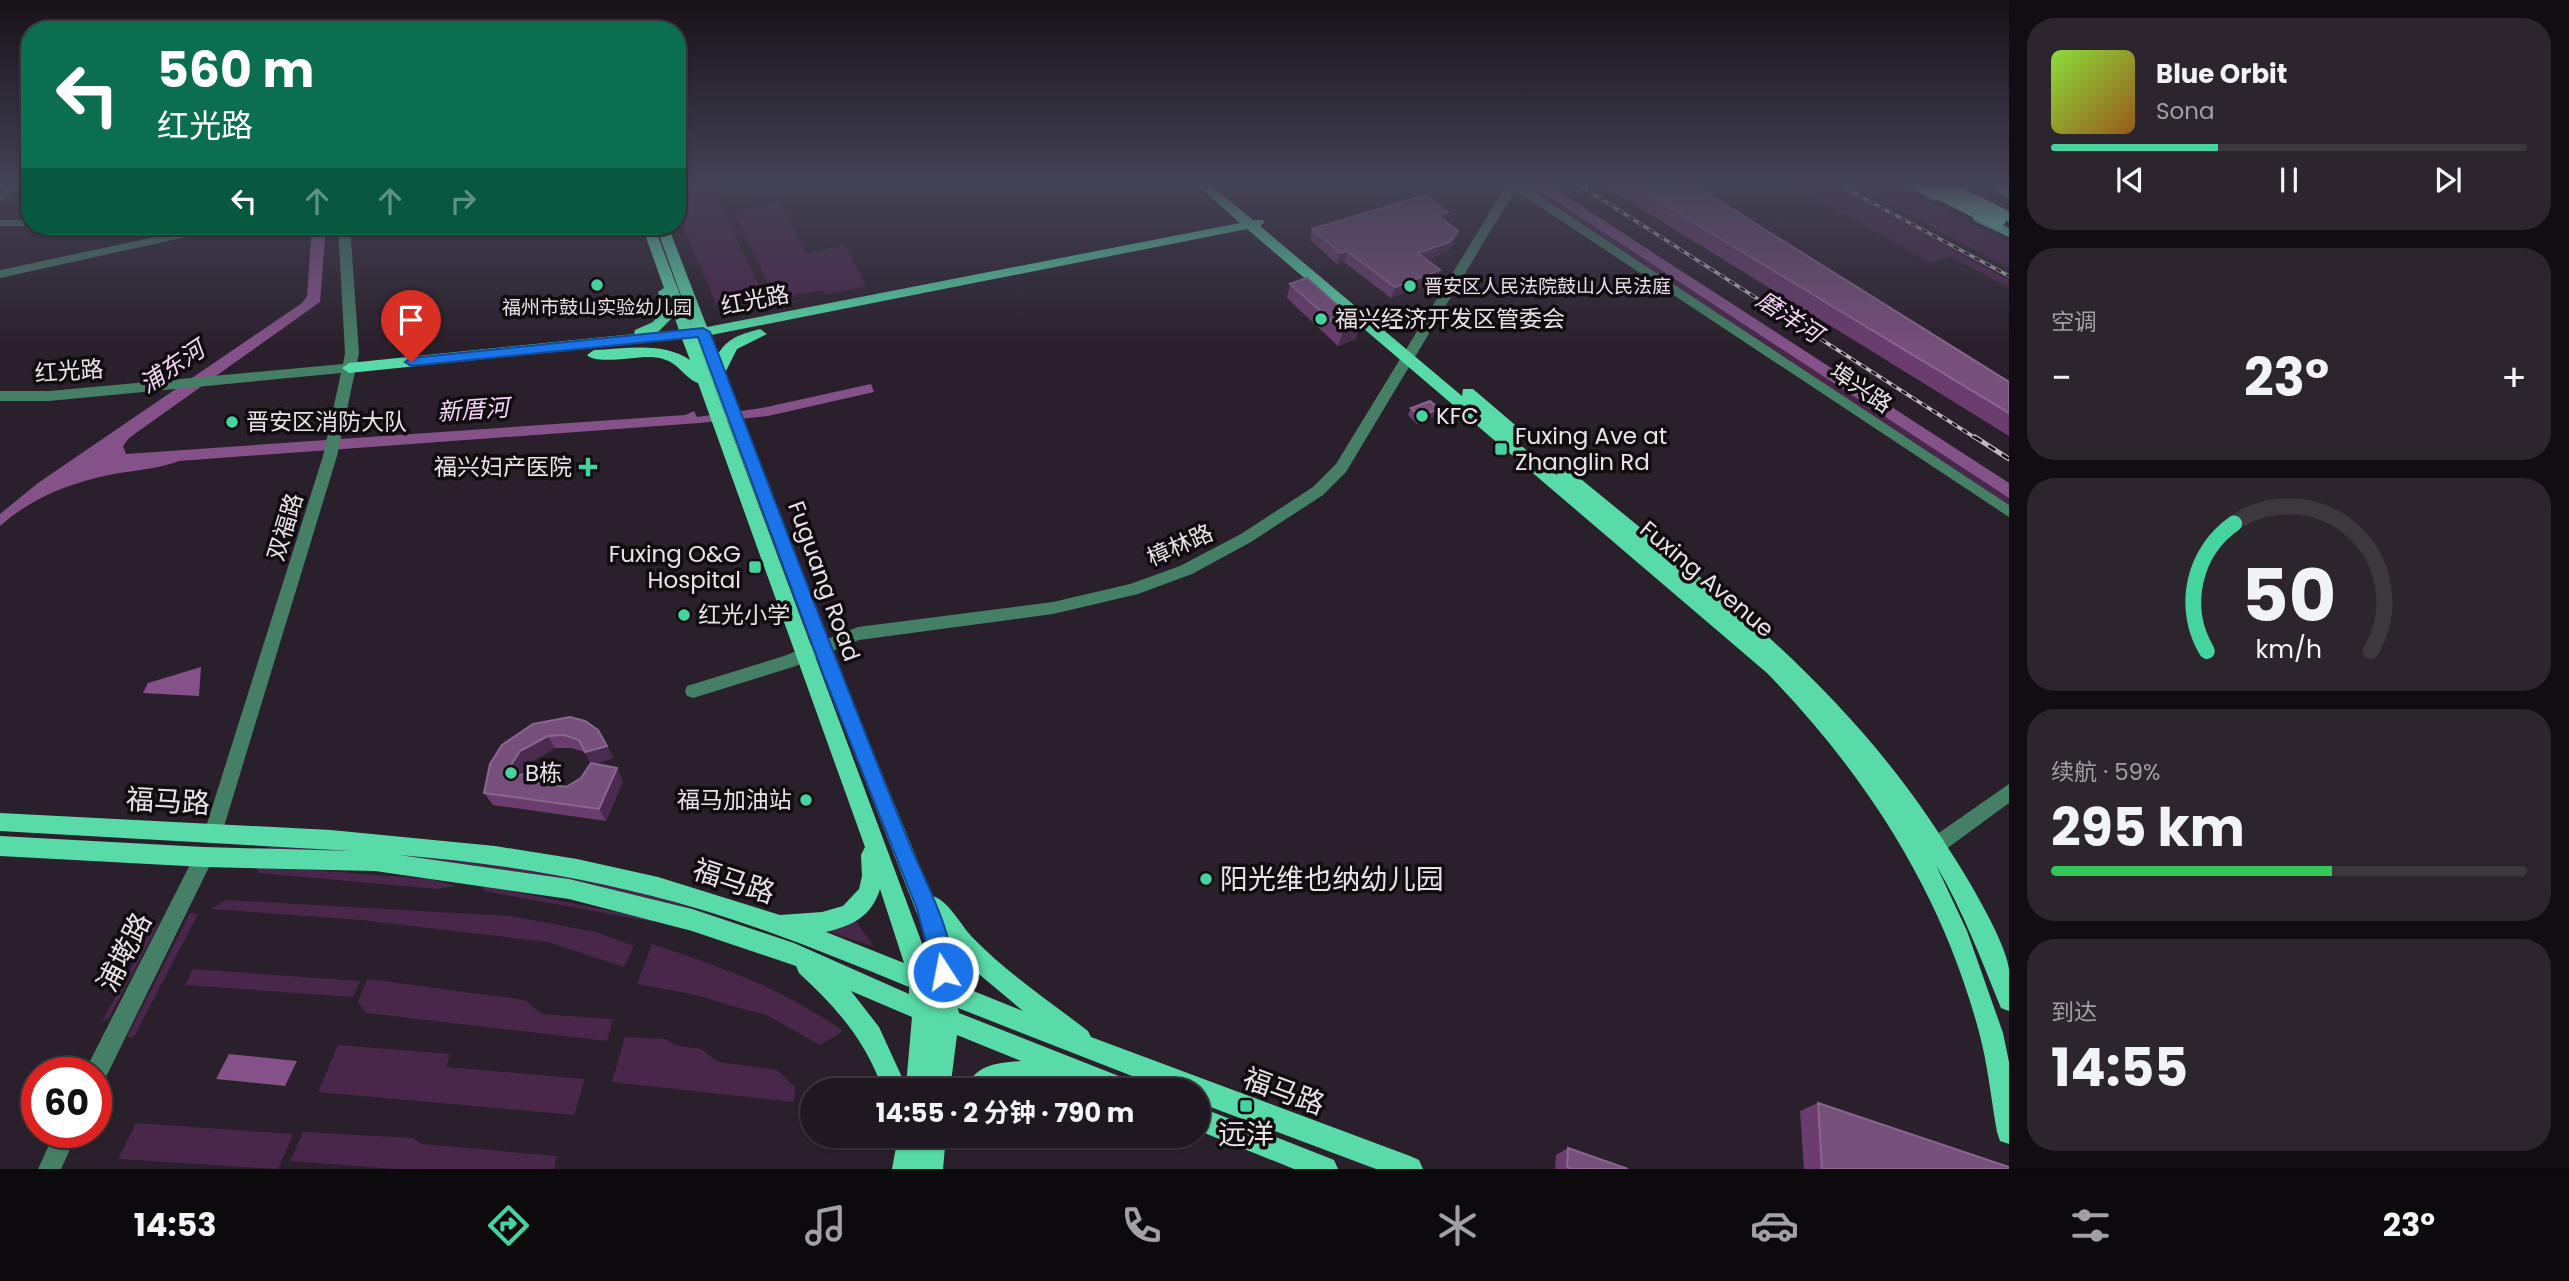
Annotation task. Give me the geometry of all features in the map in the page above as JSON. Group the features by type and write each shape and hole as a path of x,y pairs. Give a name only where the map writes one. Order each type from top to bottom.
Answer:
{"main road":[{"name":"Fuguang Road","path":"653,239 663,265 718,373 941,953 948,1019 933,1048"},
{"name":"Fuguang Road","path":"668,239 686,286 704,386 912,946 933,1048"},
{"name":"红光路","path":"349,368 696,333 1183,239"},
{"name":"Fuxing Avenue","path":"1274,239 1410,352 1805,698 1930,850 1982,930 2009,1000"},
{"path":"546,349 595,338 642,333 658,327 670,310 663,287 663,265"},
{"path":"686,286 701,301 707,315 721,320 851,305"},
{"path":"718,373 723,355 738,339 850,316 879,299"},
{"path":"546,349 571,356 655,352 673,355 689,364 704,386"},
{"path":"762,921 826,924 856,909 872,882 865,820"},
{"name":"福马路","path":"0,821 373,841 518,858 662,888 814,938 1100,1054 1410,1169"},
{"name":"福马路","path":"0,846 204,857 375,861 569,889 692,920 794,954 925,1011 1095,1078"},
{"name":"Fuxing Avenue","path":"1930,850 1991,1034 2009,1132"},
{"path":"915,880 948,928 985,965 1100,1054"},
{"path":"794,954 849,1003 883,1052 891,1078"},
{"path":"922,1078 933,1048"},
{"path":"933,1048 937,1078"},
{"path":"989,1078 992,1075 1045,1068 1075,1070"},
{"path":"1210,1123 1325,1169"},
{"path":"904,1148 905,1168"},
{"path":"905,1168 908,1148"}],"street":[{"path":"0,274 149,239"},
{"name":"双福路","path":"213,833 330,456 352,353 345,239"},
{"name":"樟林路","path":"693,691 804,655 858,634 1016,614 1097,600 1168,577 1203,562 1282,516 1332,479 1352,452 1480,239"},
{"name":"埠兴路","path":"1596,239 2009,512"},
{"name":"红光路","path":"0,396 49,396 349,368"},
{"path":"1930,850 2009,792"},
{"name":"浦墘路","path":"104,1057 204,857"},
{"path":"49,1169 59,1148"}],"shaded area":[{"path":"311,239 325,239 320,302 129,438 123,446 126,454 685,415 694,411 697,417 762,408 871,384 874,392 768,416 699,423 179,461 94,478 65,488 37,500 0,526 0,514 38,483 302,303 307,296"},
{"path":"688,239 736,239 766,300 776,304 825,296 743,312 730,311 717,305"},
{"path":"747,239 798,239 806,253 845,245 867,286 826,295 823,290 775,299"},
{"path":"1599,239 1613,239 2009,497 2009,510"},
{"path":"1613,239 1631,239 2009,483 2009,498"},
{"path":"1887,239 1933,239 2009,280 2009,288 1950,256 1931,263"},
{"path":"1954,239 2002,239 2009,242 2009,268"},
{"path":"201,667 199,696 143,693 148,683"},
{"path":"269,846 452,857 573,876 691,907 748,928 570,880 464,864 267,849"},
{"path":"260,866 430,879 456,886 437,889 259,873 257,869"},
{"path":"486,886 651,919 653,922 485,891 482,889"},
{"path":"226,900 511,916 595,932 634,946 624,967 548,942 361,920 211,909"},
{"path":"190,913 198,914 134,1037 127,1037"},
{"path":"853,917 874,947 819,928"},
{"path":"161,920 109,1018 102,1022 151,930"},
{"path":"652,944 727,970 774,990 843,1031 820,1045 768,1016 691,994 637,984"},
{"path":"193,969 360,981 353,997 185,985"},
{"path":"367,979 525,1000 541,1014 613,1019 607,1041 366,1013 358,1002"},
{"path":"625,1037 666,1039 674,1045 701,1049 718,1062 777,1070 795,1087 794,1102 612,1082"},
{"path":"338,1045 450,1054 446,1067 585,1079 574,1115 318,1092"},
{"path":"229,1054 297,1061 285,1086 216,1079"},
{"path":"136,1123 293,1134 278,1169 118,1159"},
{"path":"303,1132 413,1138 422,1144 557,1156 554,1169 395,1169 290,1161"}],"building":[{"path":"1323,239 1453,239 1450,242 1418,253 1440,270 1395,287 1347,251 1340,253"},
{"path":"1720,239 1779,239 2009,382 2009,413"},
{"path":"1307,278 1360,325 1343,331 1290,284"},
{"path":"1430,401 1439,409 1420,416 1411,408"},
{"path":"570,717 585,721 598,730 607,746 585,752 579,740 564,735 548,736 520,751 511,765 511,778 526,773 531,781 566,787 581,778 591,763 617,768 599,809 484,793 490,764 502,745 533,724"},
{"path":"1818,1103 2009,1167 2009,1169 1822,1169"},
{"path":"1568,1148 1628,1169 1572,1169 1567,1167"}],"railway":[{"path":"1663,239 1977,439"},
{"path":"1939,239 2009,276"},
{"path":"1975,437 2009,459"}],"place":[{"name":"福州市鼓山实验幼儿园","path":"597,285"},
{"name":"晋安区人民法院鼓山人民法庭","path":"1410,286"},
{"name":"福兴经济开发区管委会","path":"1321,319"},
{"name":"KFC","path":"1422,416"},
{"name":"晋安区消防大队","path":"232,422"},
{"name":"Fuxing Ave at Zhanglin Rd","path":"1501,449"},
{"name":"福兴妇产医院","path":"588,467"},
{"name":"Fuxing O&G Hospital","path":"755,567"},
{"name":"红光小学","path":"684,615"},
{"name":"B栋","path":"511,773"},
{"name":"福马加油站","path":"806,800"},
{"name":"阳光维也纳幼儿园","path":"1206,879"},
{"name":"远洋","path":"1246,1106"}],"route":[{"path":"411,362 703,332 833,676 927,909 941,953 943,972"}],"water label":[{"name":"磨洋河","path":"1789,317"},
{"name":"浦东河","path":"172,367"},
{"name":"新厝河","path":"473,410"}]}
